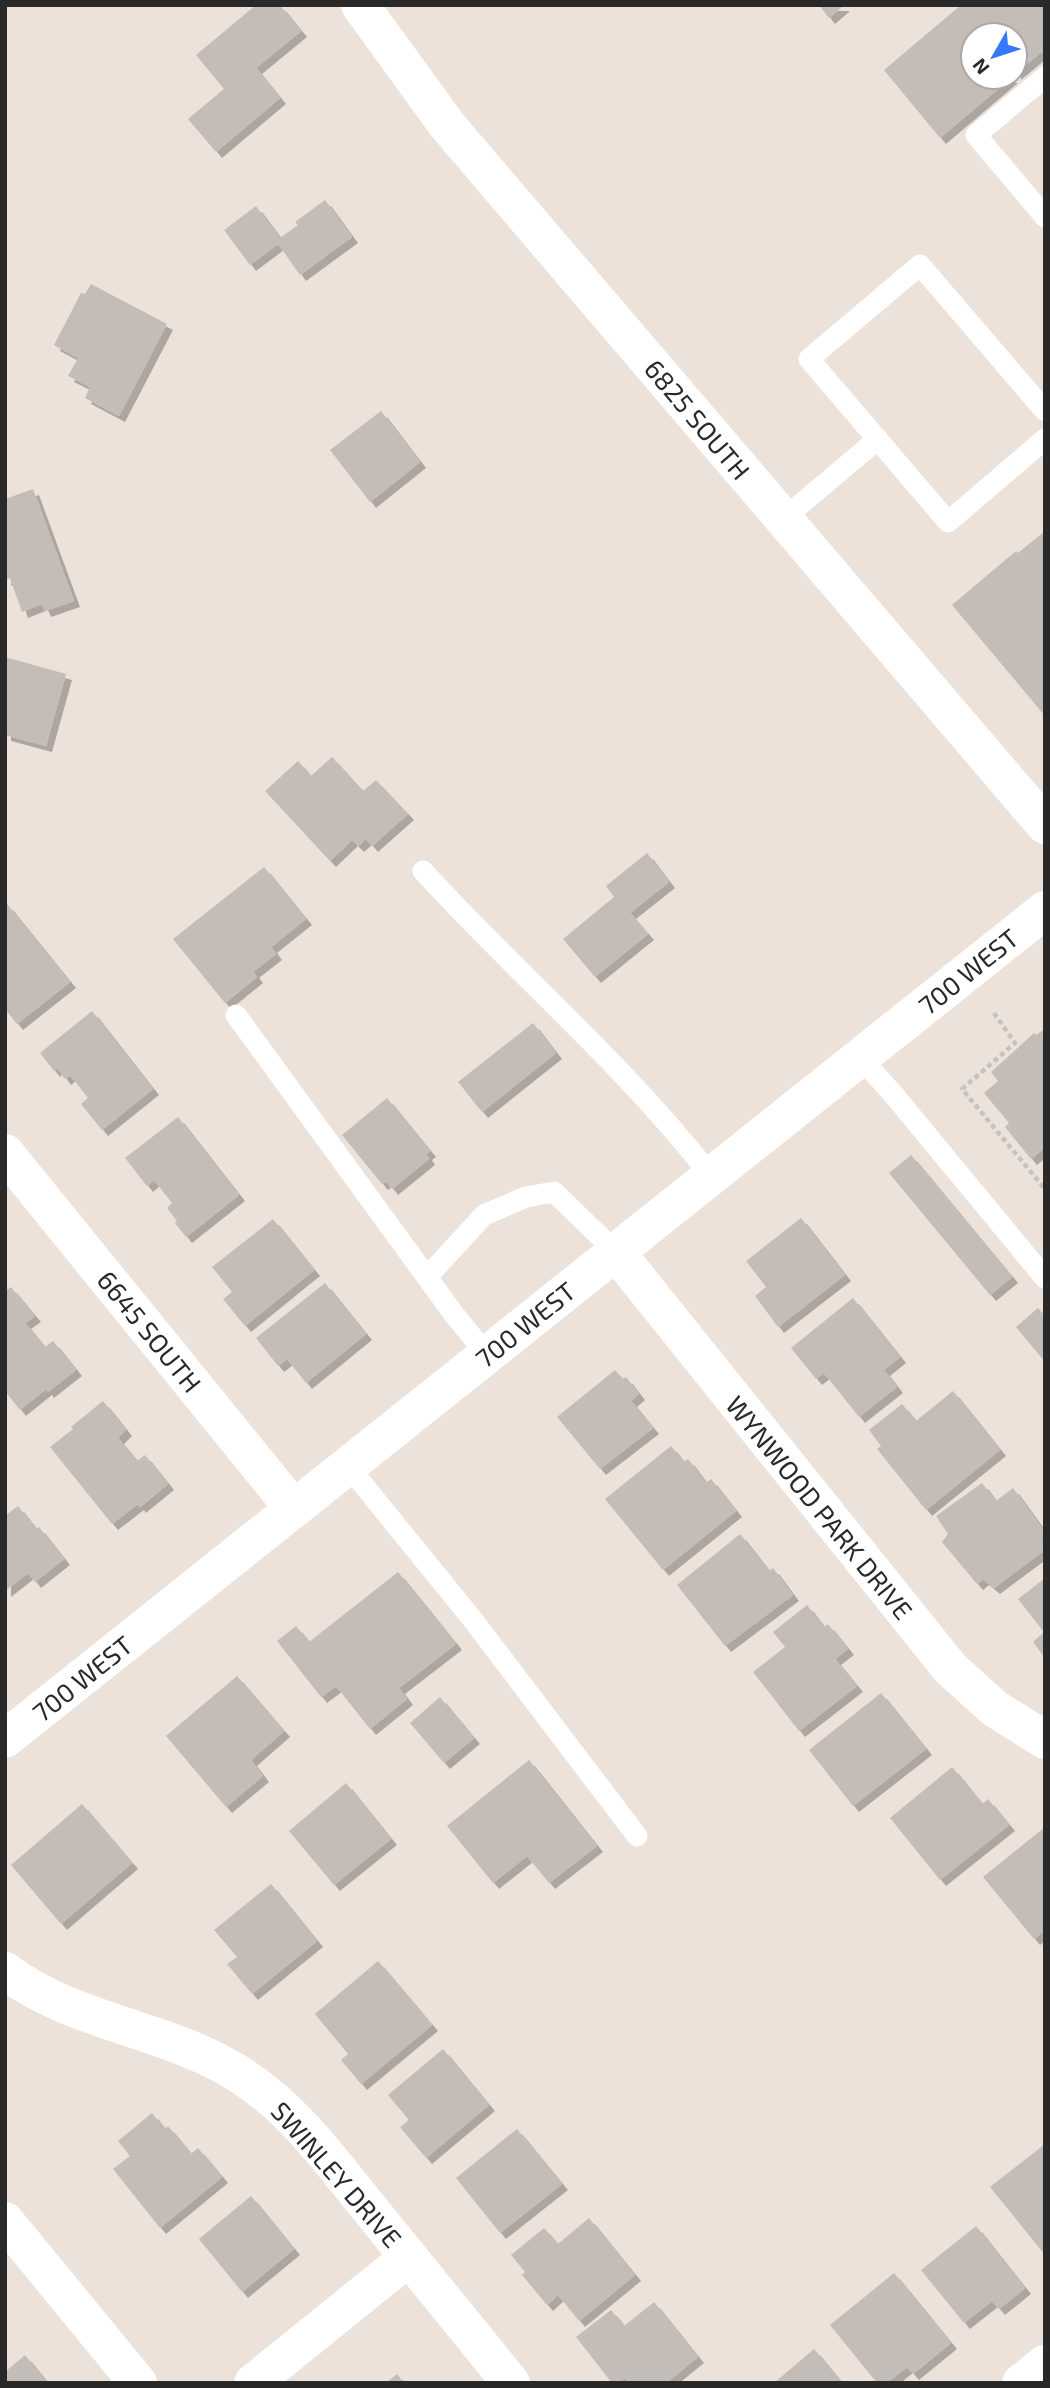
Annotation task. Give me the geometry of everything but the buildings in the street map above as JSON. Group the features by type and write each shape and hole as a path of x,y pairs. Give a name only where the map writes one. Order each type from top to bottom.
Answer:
{"street":[{"name":"6825 SOUTH","path":"360,5 447,125 1045,825"},
{"name":"700 WEST","path":"5,1740 1045,910"},
{"name":"6645 SOUTH","path":"5,1153 294,1508"},
{"name":"WYNWOOD PARK DRIVE","path":"616,1252 950,1668 994,1708 1045,1740"},
{"name":"SWINLEY DRIVE","path":"5,1971 75,2011 178,2044 209,2057 242,2076 290,2115 314,2140 510,2383"},
{"path":"5,2221 138,2383"},
{"path":"253,2383 409,2257"}],"lane":[{"path":"1045,77 976,135 1045,218"},
{"path":"1045,411 920,265 809,359 948,522 1045,439"},
{"path":"783,519 877,439"},
{"path":"423,871 677,1133 711,1176"},
{"path":"236,1015 487,1355"},
{"path":"860,1057 1045,1278"},
{"path":"428,1277 484,1215 526,1197 554,1192 616,1252"},
{"path":"348,1466 472,1620 637,1836"}],"path":[{"path":"994,1013 1016,1043 962,1089 1045,1189"}]}
